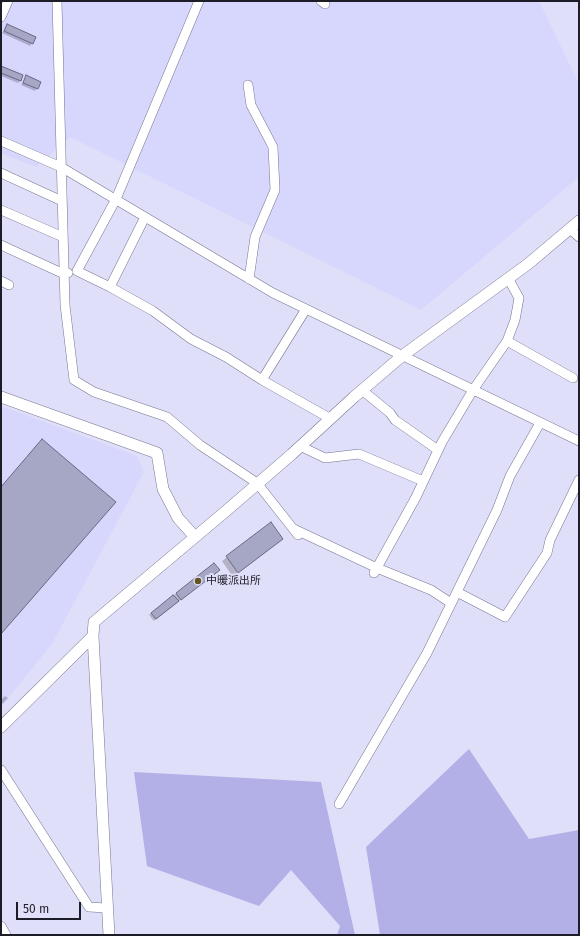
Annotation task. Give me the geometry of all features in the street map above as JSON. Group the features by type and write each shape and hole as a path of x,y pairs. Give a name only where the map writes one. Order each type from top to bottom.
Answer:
{"street":[{"path":"1,17 8,1"},
{"path":"57,1 65,305 74,380 94,392 167,417 200,445 257,483 295,532 376,571 430,590 451,603"},
{"path":"77,271 116,199 199,1"},
{"path":"248,85 251,105 273,147 275,190 255,237 249,279"},
{"path":"1,141 61,167 273,293 579,441"},
{"path":"1,173 62,201"},
{"path":"1,210 63,237"},
{"path":"110,288 146,217"},
{"path":"109,935 93,636 94,622 300,446 402,356 508,278 579,221"},
{"path":"570,229 579,237"},
{"path":"1,245 64,274 77,271 110,288 153,311 191,338 331,419"},
{"path":"376,571 438,450 473,390 507,341 515,320 519,298 508,278"},
{"path":"262,380 306,309"},
{"path":"507,341 573,378"},
{"path":"362,390 390,413 395,420 438,450"},
{"path":"1,397 157,453 163,489 178,518 195,536"},
{"path":"339,804 427,653 497,510 510,476 540,423"},
{"path":"300,446 325,458 359,454 423,481"},
{"path":"457,592 506,617 548,553 550,540 579,480"},
{"path":"3,721 93,636"},
{"path":"1,770 89,907 106,908"},
{"path":"1,926 6,935"}],"shaded area":[{"path":"1,1 539,1 579,84 579,177 421,310 70,137 36,167 1,153"},
{"path":"1,406 137,456 144,472 52,644 1,707"},
{"path":"469,749 529,839 579,830 579,935 380,935 366,847"},
{"path":"134,772 321,782 355,935 337,935 340,926 291,870 259,906 147,866"}],"building":[{"path":"7,24 36,37 33,44 4,31"},
{"path":"1,66 23,75 21,81 1,73"},
{"path":"26,75 41,82 38,89 23,83"},
{"path":"42,439 116,502 1,634 1,487"},
{"path":"271,522 283,539 238,573 226,556"},
{"name":"中暖派出所","path":"214,563 220,570 181,600 176,593"},
{"path":"173,595 179,601 156,619 151,613"}],"place":[{"name":"中暖派出所","path":"198,581"}]}
